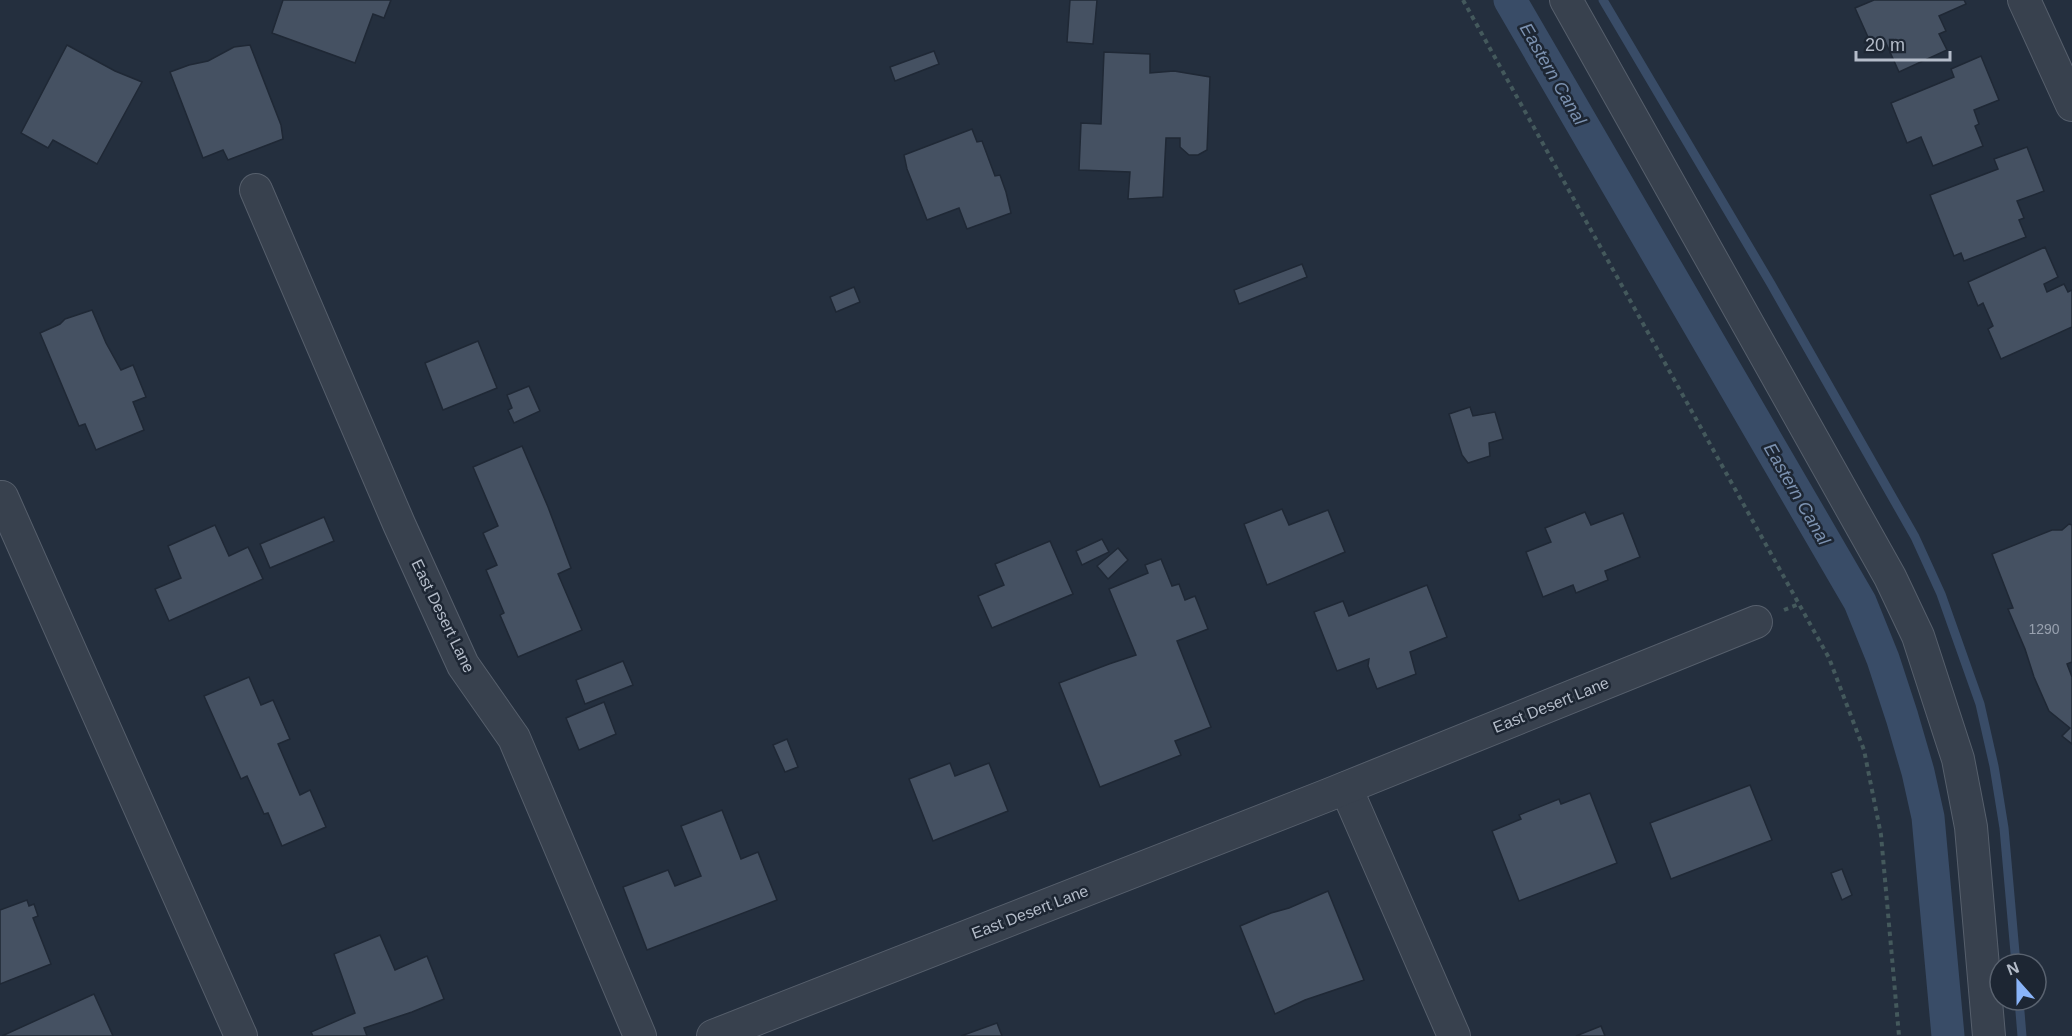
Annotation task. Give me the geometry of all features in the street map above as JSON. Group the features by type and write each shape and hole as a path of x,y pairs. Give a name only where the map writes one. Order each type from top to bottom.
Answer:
{"street":[{"path":"1566,0 1890,577 1918,636 1958,759 1971,827 1989,1036"},
{"path":"2024,0 2072,105"},
{"name":"East Desert Lane","path":"256,190 399,524 463,665 514,738 640,1036"},
{"path":"2,497 241,1036"},
{"name":"East Desert Lane","path":"713,1036 1346,788 1756,622"},
{"path":"1346,788 1454,1036"}],"path":[{"path":"1463,0 1828,658 1864,750 1881,835 1899,1036"}],"building":[{"path":"283,0 391,0 384,18 373,14 355,63 272,33"},
{"path":"1070,0 1097,0 1093,44 1067,42"},
{"path":"1874,0 1964,0 1966,4 1939,16 1946,31 1939,34 1947,50 1899,72 1885,41 1872,46 1855,8"},
{"path":"67,45 115,71 142,82 97,164 53,140 48,148 21,133"},
{"path":"250,45 281,125 283,139 228,160 223,150 203,158 170,72 208,61 234,47"},
{"path":"934,51 939,64 895,81 890,67"},
{"path":"1104,52 1150,54 1150,73 1174,71 1210,77 1207,150 1198,155 1189,155 1180,147 1180,138 1166,138 1163,197 1128,199 1130,172 1079,170 1081,123 1101,124"},
{"path":"1981,56 1999,100 1974,110 1979,124 1975,126 1983,146 1933,166 1921,137 1907,143 1891,103 1954,77 1951,69"},
{"path":"972,129 977,142 982,141 995,176 1000,175 1011,213 967,229 959,208 927,220 907,169 904,155"},
{"path":"2027,147 2044,191 2017,201 2024,218 2019,220 2026,237 1964,261 1961,253 1954,256 1930,195 1998,169 1994,159"},
{"path":"2045,247 2058,277 2044,284 2047,292 2064,284 2068,292 2072,290 2072,327 2001,359 1988,329 1993,326 1983,303 1978,306 1968,282"},
{"path":"1302,264 1307,277 1239,304 1234,290"},
{"path":"854,287 860,302 836,312 830,297"},
{"path":"92,310 121,370 133,365 146,397 133,402 144,430 96,450 85,424 79,426 40,333 60,324 65,319"},
{"path":"478,341 497,388 443,410 425,363"},
{"path":"529,386 540,411 514,423 508,410 512,408 507,395"},
{"path":"1470,407 1473,416 1495,412 1503,439 1489,443 1490,456 1468,463 1462,455 1449,414"},
{"path":"522,446 571,568 558,574 582,630 518,657 500,615 504,613 486,570 497,565 483,533 498,526 473,467"},
{"path":"1282,509 1289,525 1328,510 1345,552 1267,585 1244,524"},
{"path":"1585,512 1591,525 1623,513 1640,557 1605,571 1608,580 1576,593 1573,585 1543,597 1526,552 1551,542 1545,528"},
{"path":"324,517 334,541 270,568 260,544"},
{"path":"2069,524 2072,525 2072,662 2067,664 2072,677 2072,744 2062,736 2070,728 2049,711 2034,677 2008,609 2013,608 1992,554 2052,530 2062,530"},
{"path":"215,525 229,556 248,547 263,579 169,621 155,589 181,578 168,546"},
{"path":"1102,539 1109,552 1082,565 1076,551"},
{"path":"1050,541 1073,594 992,628 978,596 1004,585 995,564"},
{"path":"1118,548 1128,560 1108,579 1097,566"},
{"path":"1161,559 1172,586 1179,584 1185,600 1195,596 1208,629 1177,641 1211,727 1175,741 1181,755 1100,787 1059,683 1136,655 1109,589 1148,573 1145,565"},
{"path":"1427,585 1447,637 1410,652 1416,674 1377,689 1368,666 1369,659 1337,671 1314,612 1343,601 1349,616"},
{"path":"623,661 633,685 585,704 576,680"},
{"path":"249,677 261,705 273,700 290,739 278,744 300,795 310,790 326,827 282,846 268,813 264,814 247,776 241,779 204,696"},
{"path":"604,702 616,734 579,750 566,718"},
{"path":"787,739 798,767 785,772 773,745"},
{"path":"950,763 955,776 989,763 1008,811 933,841 909,779"},
{"path":"1750,785 1772,840 1671,879 1650,823"},
{"path":"1590,793 1617,863 1519,901 1492,831 1521,819 1519,815 1559,799 1561,804"},
{"path":"722,810 741,859 758,852 777,900 647,950 623,887 668,870 675,886 701,876 681,826"},
{"path":"1842,869 1852,895 1842,900 1831,873"},
{"path":"1328,891 1364,980 1305,1000 1275,1014 1240,926"},
{"path":"27,900 29,906 34,904 38,916 33,918 51,964 0,984 0,910"},
{"path":"380,935 395,970 427,956 444,999 364,1028 367,1036 313,1036 311,1032 355,1013 334,954"},
{"path":"94,994 113,1036 2,1036"},
{"path":"997,1023 1002,1036 961,1036"},
{"path":"1601,1026 1605,1036 1576,1036"}],"waterway":[{"name":"Eastern Canal","path":"1510,0 1860,602 1883,659 1902,717 1928,817 1948,1036"},
{"path":"1603,0 1771,284 1915,537 1941,594 1980,704 1994,766 2004,828 2015,952"},
{"path":"2020,1012 2022,1036"}]}
